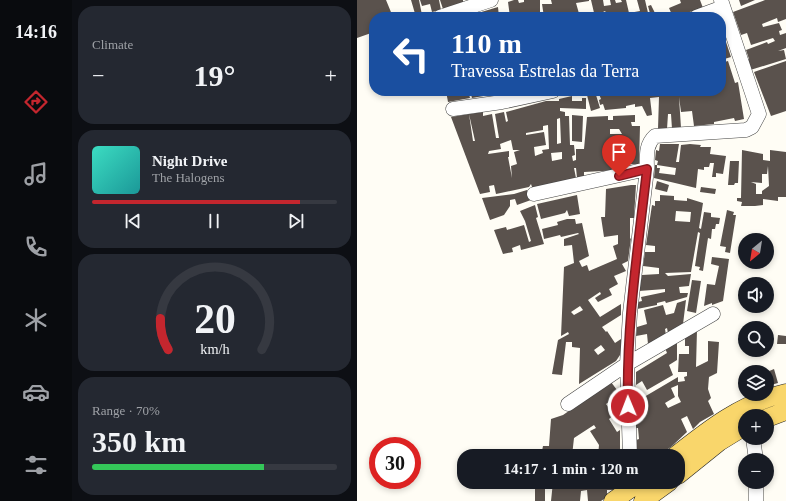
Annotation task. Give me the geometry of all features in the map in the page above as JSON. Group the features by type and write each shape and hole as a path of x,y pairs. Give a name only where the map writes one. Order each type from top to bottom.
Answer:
{"main road":[{"path":"684,449 715,424 747,407 776,395 786,393"},
{"path":"774,415 786,411"},
{"path":"685,469 719,442 738,430"},
{"path":"613,501 636,491"}],"street":[{"path":"455,12 491,0"},
{"path":"706,12 722,4"},
{"path":"630,449 627,364 630,313 647,169 647,146 650,140 655,136 746,130 752,127 759,114 726,16"},
{"path":"453,109 502,102 530,96"},
{"path":"534,194 647,169"},
{"path":"568,404 627,364 713,314"},
{"path":"756,489 756,501"}],"building":[{"path":"357,0 386,0 391,12 369,12 369,34 357,38"},
{"path":"411,0 419,0 421,12 415,12"},
{"path":"420,0 439,0 441,10 432,12 430,4 422,6"},
{"path":"440,0 463,0 463,4 443,9"},
{"path":"518,0 519,3 524,2 524,0 540,0 540,12 509,12 508,2"},
{"path":"551,0 589,0 576,3 579,12 543,12 542,4 552,4"},
{"path":"591,0 603,0 604,6 611,5 610,0 615,0 616,3 622,2 621,0 626,0 629,12 605,11 594,12"},
{"path":"637,0 645,0 648,12 634,12 640,11"},
{"path":"680,0 700,0 703,8 690,12 671,12 669,8 681,3"},
{"path":"739,0 755,0 741,6"},
{"path":"765,0 786,0 786,19 778,22 777,18 762,24 763,27 779,23 782,30 779,31 780,35 786,33 786,48 778,51 784,50 786,59 747,71 744,61 749,59 746,50 767,42 768,44 775,41 773,38 751,45 747,33 741,35 733,12"},
{"path":"651,5 654,12 650,12 648,6"},
{"path":"498,7 498,12 481,12"},
{"path":"726,42 731,57 726,58"},
{"path":"728,61 735,83 738,82 744,119 735,121 734,118 714,122 714,124 694,126 692,111 681,112 679,97 681,128 672,129 671,114 668,114 667,129 658,129 659,97 650,98 652,115 647,116 642,106 635,107 635,104 626,106 626,108 605,110 603,104 600,105 599,100 601,99 600,96 726,96 726,62"},
{"path":"786,61 786,111 771,116 754,72"},
{"path":"447,96 469,96 470,98 448,102"},
{"path":"471,96 484,96 472,98"},
{"path":"572,96 572,101 582,101 582,98 586,98 586,109 560,108 560,111 565,112 565,116 569,116 570,145 574,145 575,155 572,156 573,161 576,160 576,149 584,149 587,117 608,116 608,120 613,120 613,116 635,115 635,122 631,122 632,126 640,126 639,164 621,164 621,170 584,172 584,176 577,178 576,168 574,168 576,178 548,184 533,190 531,184 529,187 496,194 494,185 489,186 490,192 480,194 451,117 469,114 483,112 483,116 492,114 496,138 499,138 495,114 504,112 506,122 508,121 506,112 546,101 559,101 559,99","holes":["469,114 475,141 473,141","560,118 561,143 557,144 557,119","548,125 549,149 542,150 543,153 535,156 534,147 546,145 544,132 526,135 526,133 543,130 543,126","610,129 619,129 622,134 610,134","511,140 513,150 520,150 514,152 517,164 511,166 512,178 508,157 509,151 488,154 489,151 501,149 500,144","562,152 562,159 552,161 551,153"]},
{"path":"587,96 596,96 600,108 591,111"},
{"path":"572,115 583,116 582,142 572,141"},
{"path":"660,144 679,144 676,162 679,162 681,145 690,144 701,145 700,147 711,147 710,154 726,156 723,174 716,173 716,177 712,177 714,163 710,163 709,167 704,167 704,170 698,169 696,188 654,178 655,165 657,165 658,161 655,160 656,150 659,151","holes":["657,165 676,168 675,175 659,173 660,168 657,168"]},
{"path":"742,150 763,154 763,160 770,161 770,150 786,152 786,197 778,197 778,201 763,199 763,205 755,206 741,206 742,202 737,201 737,198 741,198","holes":["768,166 769,186 762,191 762,194 756,194 756,184 751,182 762,183 762,174 767,174"]},
{"path":"730,161 739,161 738,183 735,183 734,185 728,185"},
{"path":"657,181 669,185 667,192 655,189"},
{"path":"636,185 634,218 630,218 630,239 631,238 628,261 622,264 626,271 614,276 618,284 609,289 612,295 598,302 595,298 601,294 600,292 588,300 600,317 621,304 621,315 602,327 606,332 607,331 615,343 621,339 622,352 616,361 579,384 580,348 572,347 572,342 566,342 562,375 552,374 558,340 569,334 568,332 561,336 564,267 574,263 572,245 564,246 564,239 579,234 561,237 560,235 544,239 542,229 558,225 557,222 567,219 575,219 576,224 582,223 589,256 579,261 582,267 587,265 589,271 617,259 613,246 618,244 618,235 604,237 601,217 605,217 606,189","holes":["580,306 583,310 574,315 571,312","601,345 605,350 598,355 594,350"]},
{"path":"701,187 716,189 715,194 700,192"},
{"path":"527,190 531,200 517,205 515,199 510,200 510,206 504,215 490,220 482,198 514,194"},
{"path":"577,195 580,214 569,216 567,210 565,213 541,219 537,204"},
{"path":"660,195 674,196 674,200 687,201 687,198 703,203 699,228 701,229 704,212 711,213 711,217 720,218 719,224 716,224 715,229 712,229 711,239 708,238 703,271 699,270 700,267 695,266 700,233 698,232 691,272 665,273 668,276 691,274 689,286 679,287 680,293 688,293 687,297 666,303 665,301 657,303 657,305 637,309 638,302 642,301 641,297 665,292 665,289 639,291 642,275 659,274 659,268 643,266 645,252 655,252 655,246 646,245 652,205 655,206 655,201 660,201","holes":["676,211 691,212 690,222 675,221"]},
{"path":"535,205 538,217 536,218 544,244 521,250 520,245 512,248 513,252 503,254 494,230 506,227 507,230 524,225 529,242 531,241 525,221 520,211"},
{"path":"727,210 734,212 733,215 736,215 730,253 725,252 726,247 720,246"},
{"path":"712,257 729,259 723,301 704,306 707,284 715,285 719,266 711,264"},
{"path":"692,280 701,281 696,313 687,311"},
{"path":"686,300 683,324 668,333 667,328 665,329 666,335 648,344 647,334 636,336 637,327 647,324 644,310 663,305 666,315 674,313 677,303"},
{"path":"697,330 696,367 708,361 708,341 719,342 717,373 709,377 708,389 711,398 708,401 714,414 700,422 693,429 687,416 681,419 687,432 668,449 637,449 636,440 639,439 638,428 636,428 636,412 642,408 639,400 678,377 678,382 685,381 684,377 687,376 687,372 678,372 679,354 689,354 689,346 685,346 685,336","holes":["678,385 678,396 681,402 668,408 665,403 675,397 671,388"]},
{"path":"778,335 786,336 786,344 777,344"},
{"path":"677,340 677,360 669,365 673,375 647,390 642,381 636,385 636,372 667,353 665,348"},
{"path":"774,369 778,383 774,384"},
{"path":"611,382 620,394 606,404 614,415 609,419 617,432 620,430 620,449 599,449 599,445 590,431 596,428 594,425 574,438 573,449 542,449 543,446 549,446 551,419 563,415"},
{"path":"535,489 545,489 545,501 535,501"},
{"path":"552,489 616,489 607,490 607,497 601,501 588,501 587,490 581,491 580,501 551,501"}],"route":[{"path":"619,176 647,169 630,313 627,364 628,406"}]}
